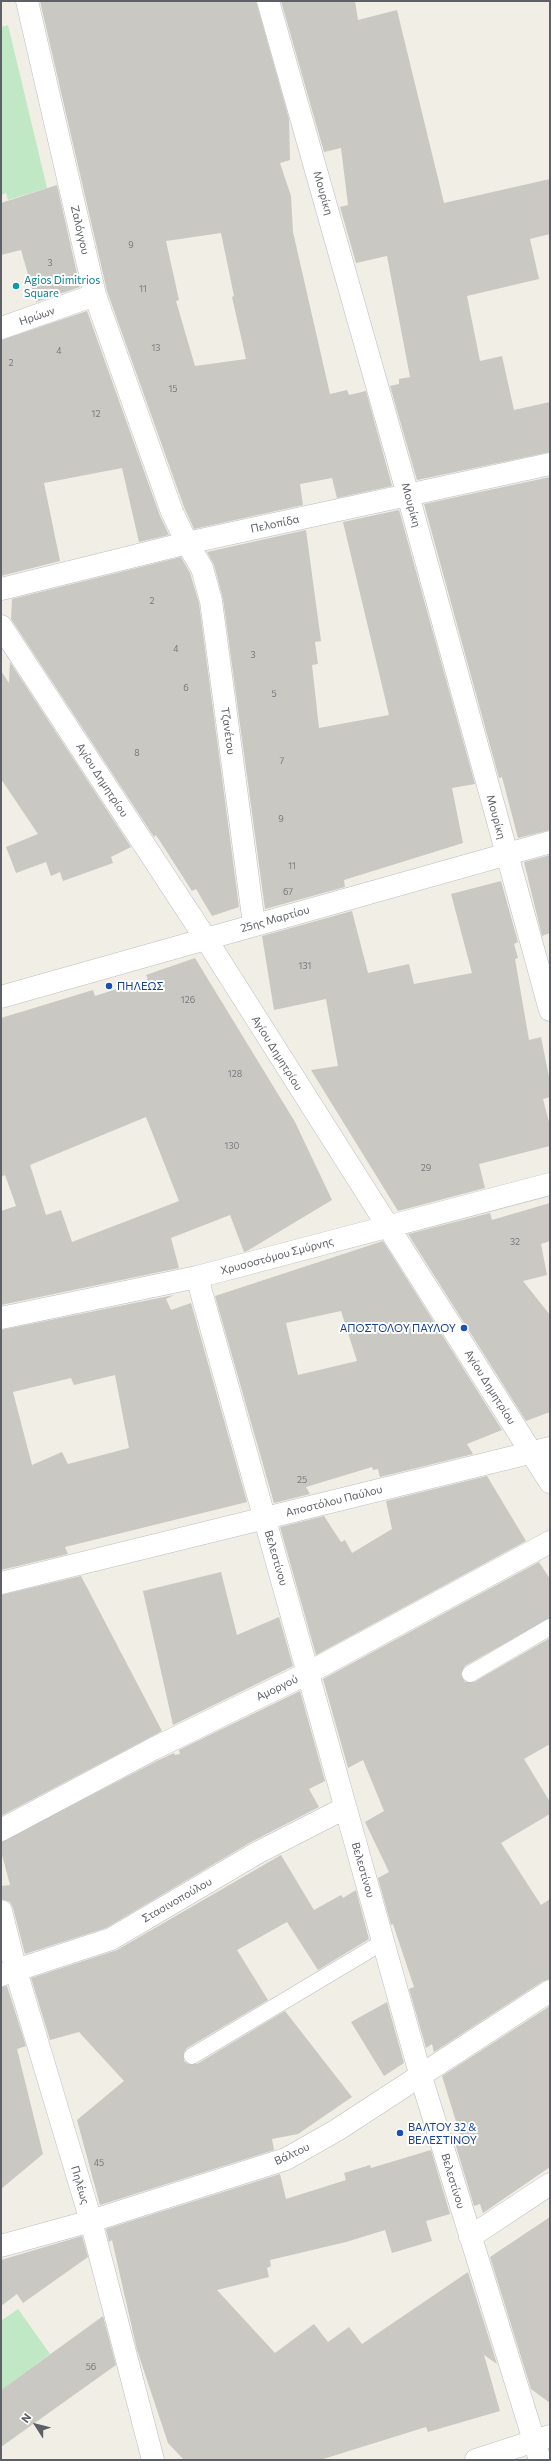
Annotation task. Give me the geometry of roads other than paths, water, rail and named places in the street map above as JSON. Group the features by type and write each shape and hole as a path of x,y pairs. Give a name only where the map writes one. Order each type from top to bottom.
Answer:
{"street":[{"name":"Ζαλόγγου","path":"27,1 95,295 172,512 187,543"},
{"name":"Μουρίκη","path":"268,1 408,495 550,1010"},
{"name":"Ηρώων","path":"1,328 95,295"},
{"name":"Πελοπίδα","path":"1,589 187,543 550,464"},
{"name":"Τζανέτου","path":"187,543 202,568 211,601 254,924"},
{"name":"Αγίου Δημητρίου","path":"1,626 206,939 387,1227 541,1450 550,1482"},
{"name":"25ης Μαρτίου","path":"1,997 254,924 550,842"},
{"name":"Χρυσοστόμου Σμύρνης","path":"1,1318 197,1277 550,1184"},
{"name":"Βελεστίνου","path":"197,1277 421,2077 470,2237 541,2446"},
{"name":"Αποστόλου Παύλου","path":"1,1583 541,1450"},
{"name":"Αμοργού","path":"1,1830 153,1749 308,1673 550,1542"},
{"name":"Στασινοπούλου","path":"9,1973 111,1939 258,1853 345,1808"},
{"name":"Πηλέως","path":"1,1911 9,1973 91,2221 153,2460"},
{"name":"Βάλτου","path":"1,2246 91,2221 286,2159 337,2130 421,2077 550,1991"},
{"path":"470,2237 550,2184"},
{"path":"476,2460 541,2446"}],"lane":[{"path":"470,1674 550,1628"},
{"path":"192,2056 383,1942"}],"place":[{"name":"Agios Dimitrios Square","path":"16,286"},
{"name":"ΠΗΛΕΩΣ","path":"109,986"},
{"name":"ΑΠΟΣΤΟΛΟΥ ΠΑΥΛΟΥ","path":"464,1328"},
{"name":"ΒΑΛΤΟΥ 32 & ΒΕΛΕΣΤΙΝΟΥ","path":"400,2133"}]}
